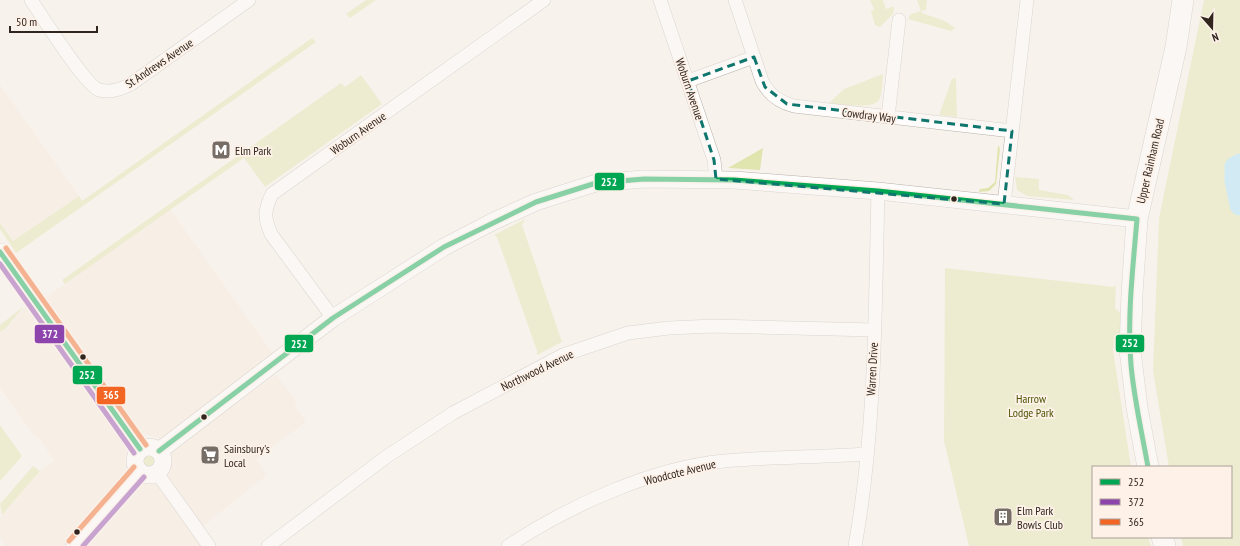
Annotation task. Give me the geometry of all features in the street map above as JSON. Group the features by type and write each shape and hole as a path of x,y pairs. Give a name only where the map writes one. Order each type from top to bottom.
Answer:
{"main road":[{"name":"Upper Rainham Road","path":"1148,466 1137,408 1130,350 1132,294 1138,219 1176,46 1183,0"}],"street":[{"name":"St Andrews Avenue","path":"31,0 86,78 98,89 116,91 131,84 249,0"},
{"name":"Woburn Avenue","path":"333,318 270,234 265,220 266,207 272,194 544,0"},
{"name":"Woburn Avenue","path":"660,0 714,160 716,179"},
{"name":"Cowdray Way","path":"735,0 765,87 781,102 794,106 1012,131"},
{"path":"1004,204 1027,0"},
{"path":"888,117 899,20"},
{"path":"688,81 754,57"},
{"path":"159,451 333,318 444,247 494,221 536,202 596,183 644,179 716,179 878,191 1138,219"},
{"name":"Warren Drive","path":"855,546 867,454 874,330 878,191"},
{"path":"1,253 81,364 140,450"},
{"name":"Northwood Avenue","path":"268,546 369,470 446,418 563,355 628,333 669,328 713,326 874,330"},
{"path":"150,447 159,451 163,463 157,473 151,476 139,472 134,461 136,454 140,450 150,447"},
{"name":"Woodcote Avenue","path":"508,546 535,528 593,498 682,469 723,461 867,454"},
{"path":"74,546 139,472"},
{"path":"157,473 209,546"}],"highlighted area":[{"path":"754,57 765,87 787,104 1012,131 1004,204 716,179 714,160 688,81"}],"shaded area":[{"path":"0,85 79,196 13,241 0,223"},
{"path":"170,209 273,354 161,439 147,435 140,435 42,300"},
{"path":"27,304 128,445 125,463 127,472 63,546 6,546 0,538 0,517 43,468 54,461 40,439 34,436 0,388 0,332 6,328"},
{"path":"276,375 297,402 294,405 306,422 256,459 267,475 202,527 168,480 171,450"},
{"path":"138,483 156,483 159,485 202,546 82,546"}],"green space":[{"path":"366,0 376,0 350,18 346,14"},
{"path":"870,0 883,0 886,9 894,6 893,14 880,27 875,25 871,11 874,9"},
{"path":"917,0 927,0 926,10 921,11"},
{"path":"1204,0 1240,0 1240,546 1183,546 1181,538 1232,538 1232,466 1169,466 1153,371 1159,218"},
{"path":"921,11 922,13 945,21 955,28 951,31 908,19 911,14"},
{"path":"312,38 316,42 16,253 0,229 0,223 13,241 79,196 82,201"},
{"path":"883,74 881,94 879,100 875,103 856,106 829,103 844,89"},
{"path":"361,75 382,104 265,187 244,158 65,284 62,280 341,83 345,87"},
{"path":"956,78 957,117 939,115 952,79"},
{"path":"998,145 1000,149 996,184 989,191 979,192 980,189 988,188 995,182"},
{"path":"763,148 760,170 728,168"},
{"path":"1015,177 1039,179 1039,190 1068,195 1074,200 1027,196 1017,190"},
{"path":"525,219 522,225 562,342 537,355 537,351 497,237 494,235"},
{"name":"Harrow Lodge Park","path":"945,268 1114,287 1116,285 1115,308 1120,313 1123,331 1116,339 1114,339 1113,350 1131,466 1092,466 1092,538 1148,538 1151,546 969,546 944,441"},
{"path":"24,306 6,328 0,332 0,325"},
{"path":"0,425 22,456 0,481"},
{"path":"148,452 155,457 156,460 151,467 148,468 141,463 140,460 145,453"},
{"path":"33,466 40,471 2,515 0,504"}],"waterway":[{"path":"1240,164 1235,167 1235,180 1240,205"}],"transit line":[{"name":"252","path":"159,451 333,318 444,247 536,202 596,183 644,179 734,180 878,191 1137,219"},
{"name":"252","path":"1137,219 1131,292 1130,347 1134,390 1148,466"},
{"name":"365","path":"6,248 146,445"},
{"name":"252","path":"0,252 140,449"},
{"name":"372","path":"0,264 134,453"},
{"name":"365","path":"69,541 134,467"},
{"name":"372","path":"83,546 144,477"}],"place":[{"name":"Elm Park","path":"221,150"},
{"name":"Sainsbury's Local","path":"210,455"},
{"name":"Elm Park Bowls Club","path":"1003,517"}]}
